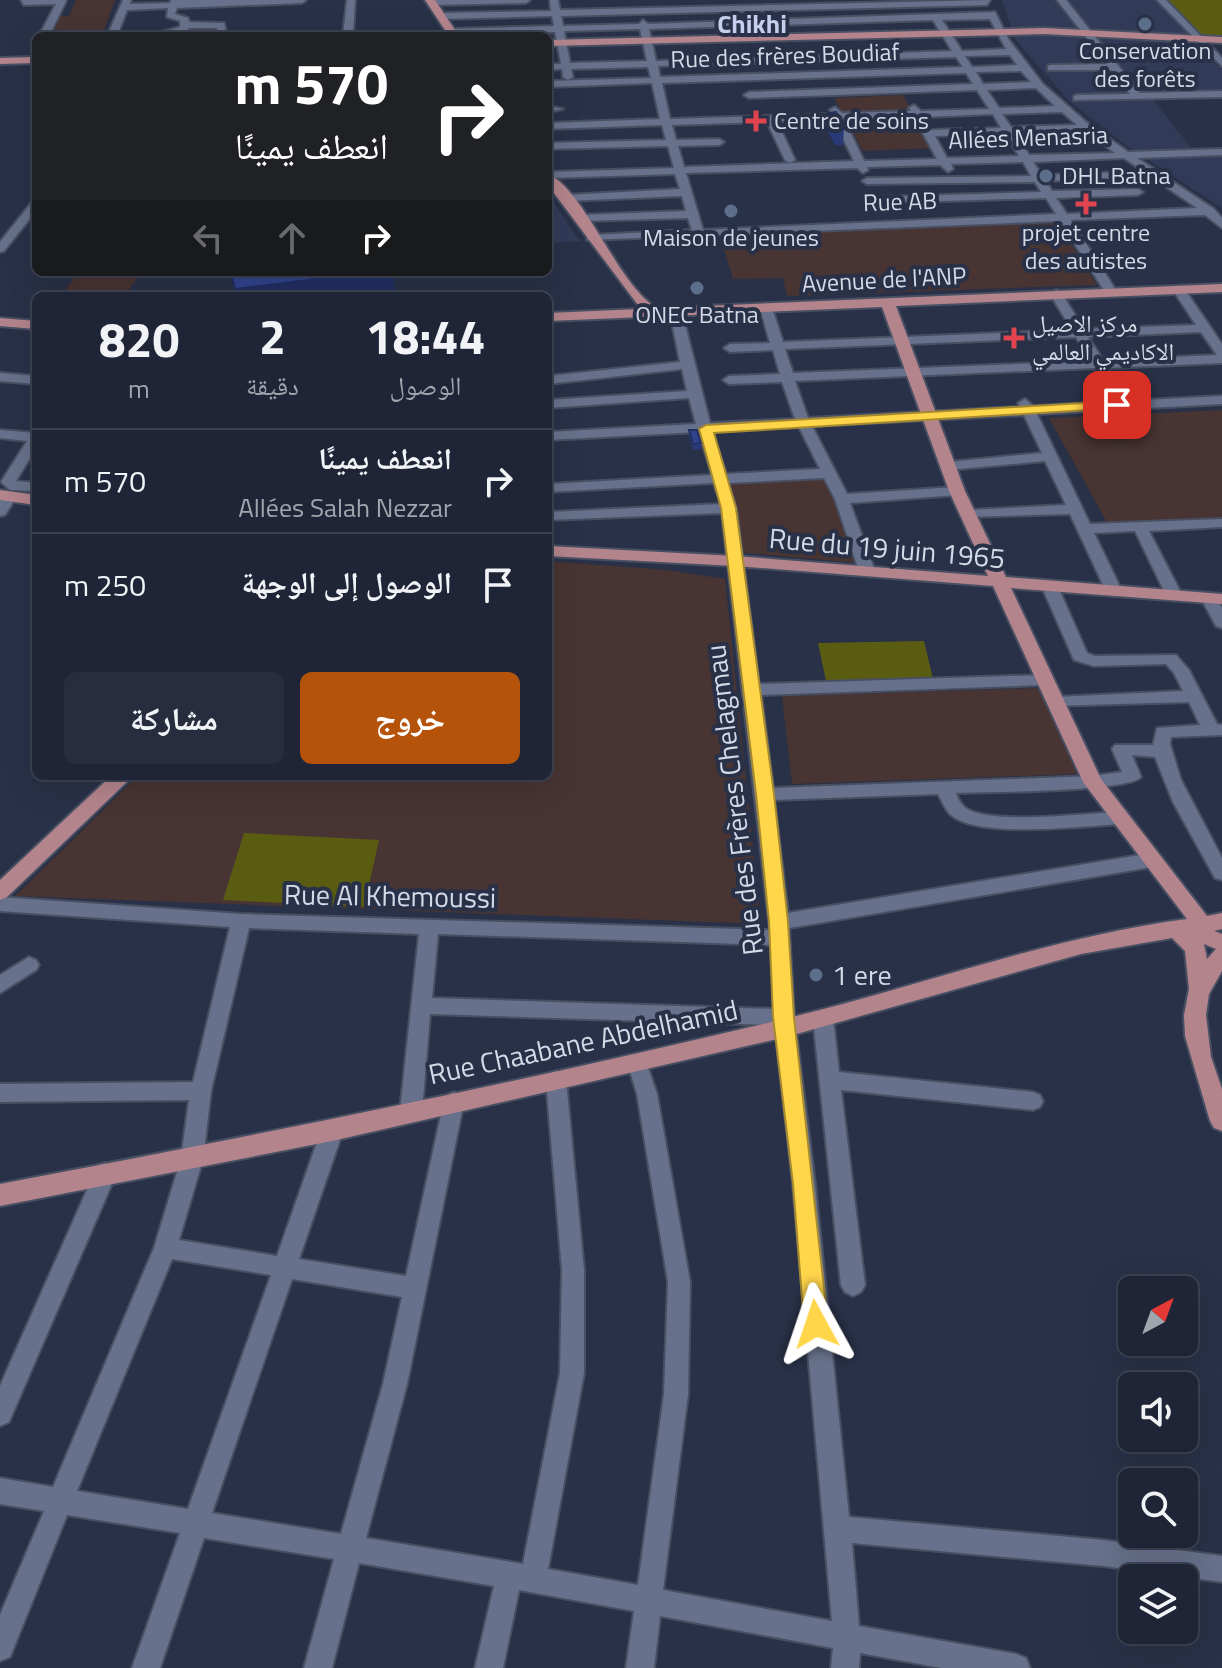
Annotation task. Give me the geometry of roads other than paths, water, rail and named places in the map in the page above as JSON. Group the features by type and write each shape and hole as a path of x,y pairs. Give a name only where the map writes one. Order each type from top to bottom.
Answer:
{"main road":[{"path":"431,1 452,32"},
{"path":"552,46 1005,33 1088,34 1222,42"},
{"path":"0,63 32,59"},
{"path":"552,176 591,238 622,278 643,304 659,314"},
{"path":"572,316 601,310 618,301 625,288 622,278"},
{"name":"Avenue de l'ANP","path":"552,317 1222,288"},
{"path":"887,301 957,491 1093,782 1196,925 1222,943"},
{"path":"0,322 32,325"},
{"path":"5,496 32,499"},
{"name":"Rue du 19 juin 1965","path":"552,551 735,561 1215,599"},
{"path":"0,892 119,780"},
{"path":"1196,925 1199,987 1194,1031 1222,1121"},
{"name":"Rue Chaabane Abdelhamid","path":"0,1195 106,1172 192,1159 332,1131 637,1062 785,1022 823,1018 1081,946 1196,925"},
{"path":"1199,987 1222,956"}],"street":[{"path":"24,2 62,0 46,32"},
{"path":"114,32 126,4 302,0"},
{"path":"348,32 351,0"},
{"path":"431,1 526,0"},
{"path":"554,0 570,83"},
{"path":"637,0 666,123 698,233"},
{"path":"1061,0 1137,96"},
{"path":"1161,0 1222,63"},
{"path":"923,1 1011,130 1111,292"},
{"path":"441,16 639,11 713,5 990,1"},
{"path":"990,1 993,16 1027,61 1121,152 1126,175 1156,214"},
{"path":"990,1 1011,52 1036,85 1121,152 1216,212 1222,225"},
{"path":"857,2 973,221"},
{"path":"174,3 170,17 185,20 186,25"},
{"path":"781,4 859,160 885,225"},
{"path":"713,5 732,61 759,121"},
{"path":"489,32 993,16"},
{"path":"179,32 186,25 221,25 222,32"},
{"path":"552,67 1011,52"},
{"path":"1051,68 1112,67"},
{"name":"Rue des frères Boudiaf","path":"552,84 1023,68"},
{"path":"749,95 1036,85"},
{"path":"1077,98 1222,94"},
{"path":"552,126 1065,109"},
{"path":"772,121 790,160"},
{"path":"713,122 725,162"},
{"path":"928,133 1087,128"},
{"path":"552,146 719,142"},
{"name":"Allées Menasria","path":"552,173 1222,149"},
{"path":"681,167 725,162 859,160"},
{"path":"867,181 954,182 1126,175"},
{"path":"566,198 687,192"},
{"path":"876,200 1138,192"},
{"path":"0,249 32,209"},
{"name":"Rue AB","path":"591,238 1216,212"},
{"path":"580,218 693,214"},
{"path":"21,224 32,215"},
{"path":"729,380 1098,366 1222,356 1179,290"},
{"path":"1056,294 1120,399"},
{"path":"766,308 786,378 842,499 867,571"},
{"name":"Rue des Frères Chelagmau","path":"676,313 694,394 729,508 765,794 847,1638 845,1668"},
{"path":"730,348 1204,328"},
{"path":"552,380 687,365"},
{"path":"0,377 32,380"},
{"path":"552,436 1222,393"},
{"path":"552,404 694,394"},
{"path":"1026,406 1222,400"},
{"path":"1026,406 1114,591"},
{"path":"0,423 32,426"},
{"path":"552,426 704,424"},
{"path":"0,434 32,438"},
{"path":"32,444 8,482 15,487 32,487"},
{"path":"948,466 1051,456"},
{"path":"552,488 830,473"},
{"path":"842,499 957,491"},
{"path":"0,512 5,496"},
{"path":"552,516 729,508"},
{"path":"969,514 1076,509"},
{"path":"1086,529 1222,523"},
{"path":"1140,527 1174,595"},
{"path":"1050,587 1073,644 1083,659 1170,659 1177,664 1216,730 1163,732 1160,751 1199,836 1222,873"},
{"path":"1215,599 1222,623"},
{"path":"750,690 1044,680"},
{"path":"1055,702 1195,696"},
{"path":"765,794 1093,782 1132,777 1121,749 1160,751"},
{"path":"945,789 957,811 973,817 1001,821 1120,818"},
{"name":"Rue Al Khemoussi","path":"0,904 241,921 779,930 1152,860"},
{"path":"0,1647 165,1248 192,1159 201,1091 241,921"},
{"path":"411,1111 429,925"},
{"path":"0,985 29,965"},
{"path":"419,1006 785,1022"},
{"path":"823,1018 853,1285"},
{"path":"637,1062 647,1094 669,1220 679,1282 680,1321 676,1394 640,1668"},
{"path":"489,1668 521,1577 572,1373 573,1270 556,1080"},
{"path":"829,1080 1033,1101"},
{"path":"0,1093 201,1091"},
{"path":"318,1668 395,1384 454,1101"},
{"path":"146,1668 332,1131"},
{"path":"0,1414 106,1172"},
{"path":"165,1248 287,1265 413,1288"},
{"path":"0,1491 521,1577 847,1638 963,1664 1016,1668"},
{"path":"837,1529 1103,1553 1222,1569"}],"place":[{"name":"Conservation des forêts","path":"1145,24"},
{"name":"Centre de soins","path":"756,121"},
{"name":"DHL Batna","path":"1046,176"},
{"name":"projet centre des autistes","path":"1086,204"},
{"name":"Maison de jeunes","path":"731,211"},
{"name":"ONEC Batna","path":"697,288"},
{"name":"مركز الاصيل الاكاديمي العالمي","path":"1014,338"},
{"name":"1 ere","path":"816,975"}],"district":[{"name":"Chikhi","path":"752,24"}]}
